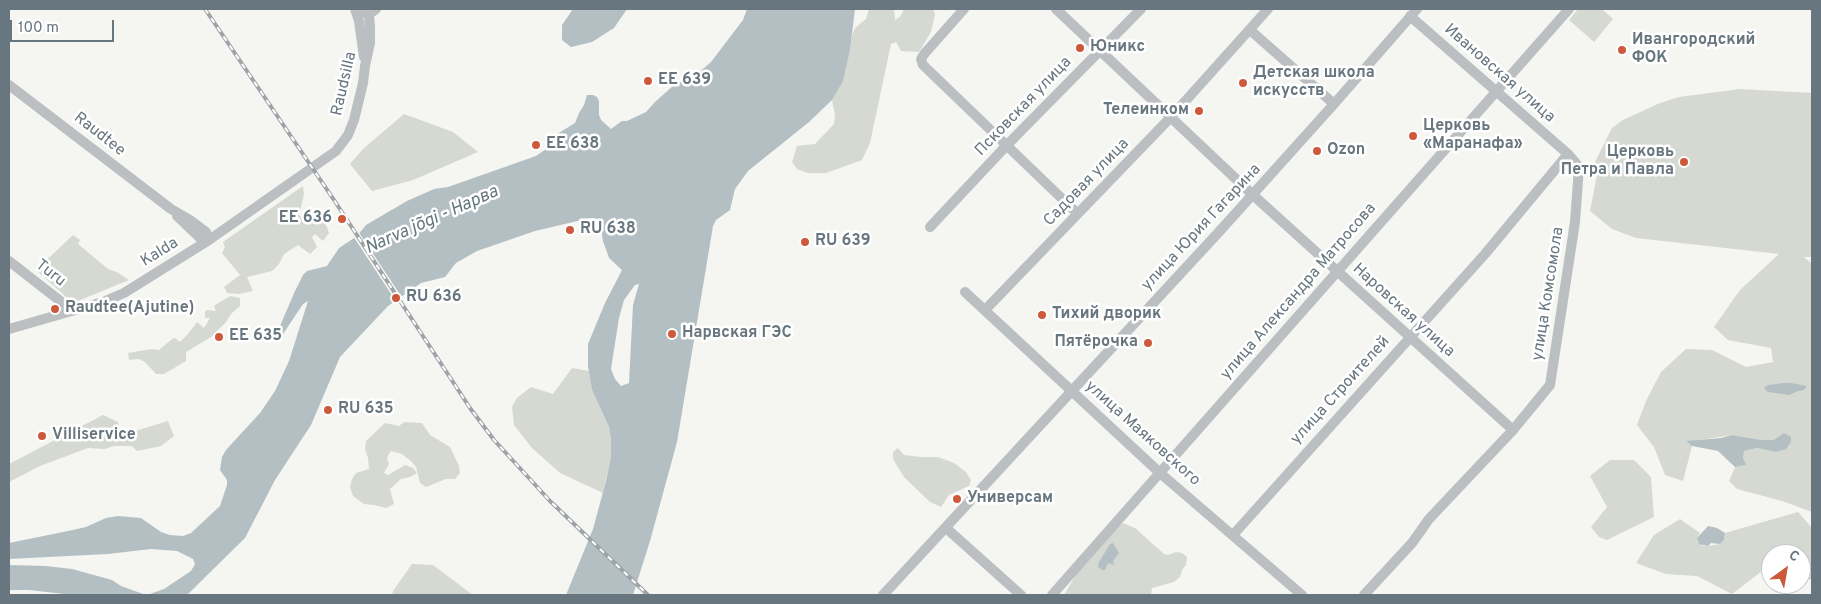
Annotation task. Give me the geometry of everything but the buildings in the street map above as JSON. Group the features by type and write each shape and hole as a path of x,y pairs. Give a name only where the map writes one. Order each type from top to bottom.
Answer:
{"street":[{"path":"964,9 921,58 923,65 1077,213"},
{"name":"Наровская улица","path":"1056,9 1337,273 1513,430"},
{"name":"Псковская улица","path":"930,227 1007,145 1141,9"},
{"name":"Садовая улица","path":"985,310 1171,117 1268,9"},
{"name":"улица Александра Матросова","path":"1052,595 1290,323 1337,273 1494,91 1569,9"},
{"name":"Ивановская улица","path":"1413,13 1494,91 1568,154"},
{"name":"улица Юрия Гагарина","path":"883,595 1253,195 1413,13"},
{"name":"Raudsilla","path":"311,170 336,150 348,135 357,111 370,43 364,14"},
{"path":"1250,30 1334,104"},
{"name":"Raudtee","path":"9,85 171,209 206,232 209,240"},
{"name":"улица Строителей","path":"1233,535 1485,254 1568,154"},
{"name":"улица Комсомола","path":"1364,595 1412,543 1428,519 1513,430 1550,385 1575,222 1579,167 1568,154"},
{"name":"Kalda","path":"9,329 104,302 124,293 209,240 311,170"},
{"name":"Turu","path":"9,261 73,311"},
{"name":"улица Маяковского","path":"966,292 1160,473 1302,595"},
{"path":"946,528 1022,595"}],"shaded area":[{"path":"869,9 894,9 895,20 900,17 904,9 933,9 935,14 931,32 919,52 901,51 896,42 891,44 870,143 862,160 826,173 808,173 797,169 792,162 797,146 815,144 834,124 835,115 832,100 841,83 852,35 855,28 866,19"},
{"path":"1578,9 1602,9 1613,19 1594,42 1569,20"},
{"path":"1740,89 1812,93 1812,257 1804,257 1812,264 1812,512 1782,501 1737,489 1729,481 1735,467 1746,465 1743,451 1757,448 1776,452 1774,440 1732,435 1687,442 1692,446 1683,481 1665,475 1654,447 1637,425 1646,401 1661,372 1686,349 1712,350 1746,367 1773,362 1771,348 1728,340 1714,327 1740,290 1779,254 1636,238 1612,229 1590,211 1598,170 1601,165 1594,164 1612,128 1623,120 1660,103 1679,97"},
{"path":"404,114 453,132 478,152 413,180 372,191 350,164 364,148"},
{"path":"303,186 304,194 299,216 310,218 313,224 321,220 325,222 329,233 323,241 315,234 312,237 317,247 310,254 298,245 284,254 279,264 272,271 247,277 253,291 239,294 227,293 224,287 240,275 222,253 225,247 223,242"},
{"path":"73,235 80,240 78,244 108,269 117,272 129,280 73,303 36,270"},
{"path":"230,296 240,298 240,306 211,337 186,352 186,361 164,374 156,374 145,362 139,359 129,360 128,353 152,349 159,350 175,338 180,342 197,322 204,328 210,318 205,318 205,312 207,310 216,311 214,306"},
{"path":"572,368 589,371 592,390 609,427 611,456 603,493 560,473 532,448 514,425 512,407 517,398 531,387 553,394"},
{"path":"103,415 118,422 120,430 132,432 168,421 174,436 161,446 137,451 132,446 114,446 105,449 88,448 40,466 9,482 9,464"},
{"path":"404,422 422,423 430,435 450,447 459,466 460,473 455,479 446,479 426,487 420,483 416,467 412,462 402,454 391,451 387,459 389,464 384,473 388,475 405,465 413,468 417,473 401,479 390,489 394,504 386,508 364,504 353,496 350,487 356,473 369,469 365,449 366,441 385,423 399,426"},
{"path":"898,448 904,455 938,457 954,463 966,472 971,480 969,486 949,495 941,507 930,502 904,477 893,459 893,452"},
{"path":"1610,460 1634,460 1651,477 1654,517 1607,540 1599,537 1591,527 1607,507 1590,476"},
{"path":"1798,512 1812,528 1812,581 1811,544 1761,544 1761,572 1732,594 1697,576 1666,574 1636,563 1654,535 1680,519 1700,533 1697,538 1703,546 1720,544 1724,540 1725,533"},
{"path":"1123,523 1135,528 1164,554 1168,555 1176,552 1182,553 1187,557 1186,565 1180,577 1174,582 1152,588 1151,595 1064,595 1077,573 1120,524"},
{"path":"412,564 433,565 473,595 392,595"}],"water":[{"path":"573,9 627,9 614,28 592,42 571,47 562,40 562,25"},
{"name":"Narva jõgi - Нарва","path":"747,9 855,9 850,50 843,81 832,100 809,122 748,171 735,189 730,210 716,220 713,226 677,442 633,595 566,595 593,529 611,456 609,427 592,390 588,366 588,344 605,303 622,270 609,258 603,241 599,219 590,218 535,231 477,251 456,263 445,277 421,283 388,306 340,357 311,425 275,480 245,538 187,595 147,595 164,589 191,571 195,564 193,559 177,551 151,549 108,554 9,559 9,543 86,527 106,518 118,516 141,518 161,532 170,535 183,536 191,533 220,506 227,485 227,480 220,470 222,457 226,450 260,413 275,391 289,361 308,301 303,304 279,340 274,340 295,291 307,271 327,266 339,248 357,236 366,225 407,201 434,189 448,187 536,156 546,149 554,136 575,123 587,95 597,97 601,120 611,129 622,121 627,121 646,112 674,85 696,75 711,62 743,20","holes":["639,284 633,305 629,383 621,386 615,379 611,369 619,318 624,300 635,285"]},
{"path":"1784,383 1807,386 1804,390 1789,395 1768,392 1764,388 1768,385"},
{"path":"1784,433 1791,437 1791,442 1786,449 1776,452 1757,448 1744,451 1743,457 1746,465 1735,467 1718,451 1692,446 1686,441 1721,438 1732,435 1774,440"},
{"path":"1708,526 1717,528 1725,533 1724,540 1720,544 1711,543 1708,546 1699,544 1697,538"},
{"path":"1113,543 1119,553 1113,561 1114,565 1108,563 1105,570 1102,570 1098,567 1099,562 1110,544"},
{"path":"9,565 72,569 112,580 121,586 146,595 73,595 29,590 9,590"}],"pier":[{"path":"358,231 403,299 397,303 353,236"}],"railway":[{"path":"205,9 334,200 470,408 494,440 550,501 648,595"}],"place":[{"name":"Юникс","path":"1080,48"},
{"name":"Ивангородский ФОК","path":"1622,50"},
{"name":"EE 639","path":"648,81"},
{"name":"Детская школа искусств","path":"1243,83"},
{"name":"Телеинком","path":"1199,111"},
{"name":"Церковь «Маранафа»","path":"1413,136"},
{"name":"EE 638","path":"536,145"},
{"name":"Ozon","path":"1317,151"},
{"name":"Церковь Петра и Павла","path":"1684,162"},
{"name":"EE 636","path":"342,219"},
{"name":"RU 638","path":"570,230"},
{"name":"RU 639","path":"805,242"},
{"name":"RU 636","path":"396,298"},
{"name":"Raudtee(Ajutine)","path":"55,309"},
{"name":"Тихий дворик","path":"1042,315"},
{"name":"Нарвская ГЭС","path":"672,334"},
{"name":"EE 635","path":"219,337"},
{"name":"Пятёрочка","path":"1148,343"},
{"name":"RU 635","path":"328,410"},
{"name":"Villiservice","path":"42,436"},
{"name":"Универсам","path":"957,499"}]}
